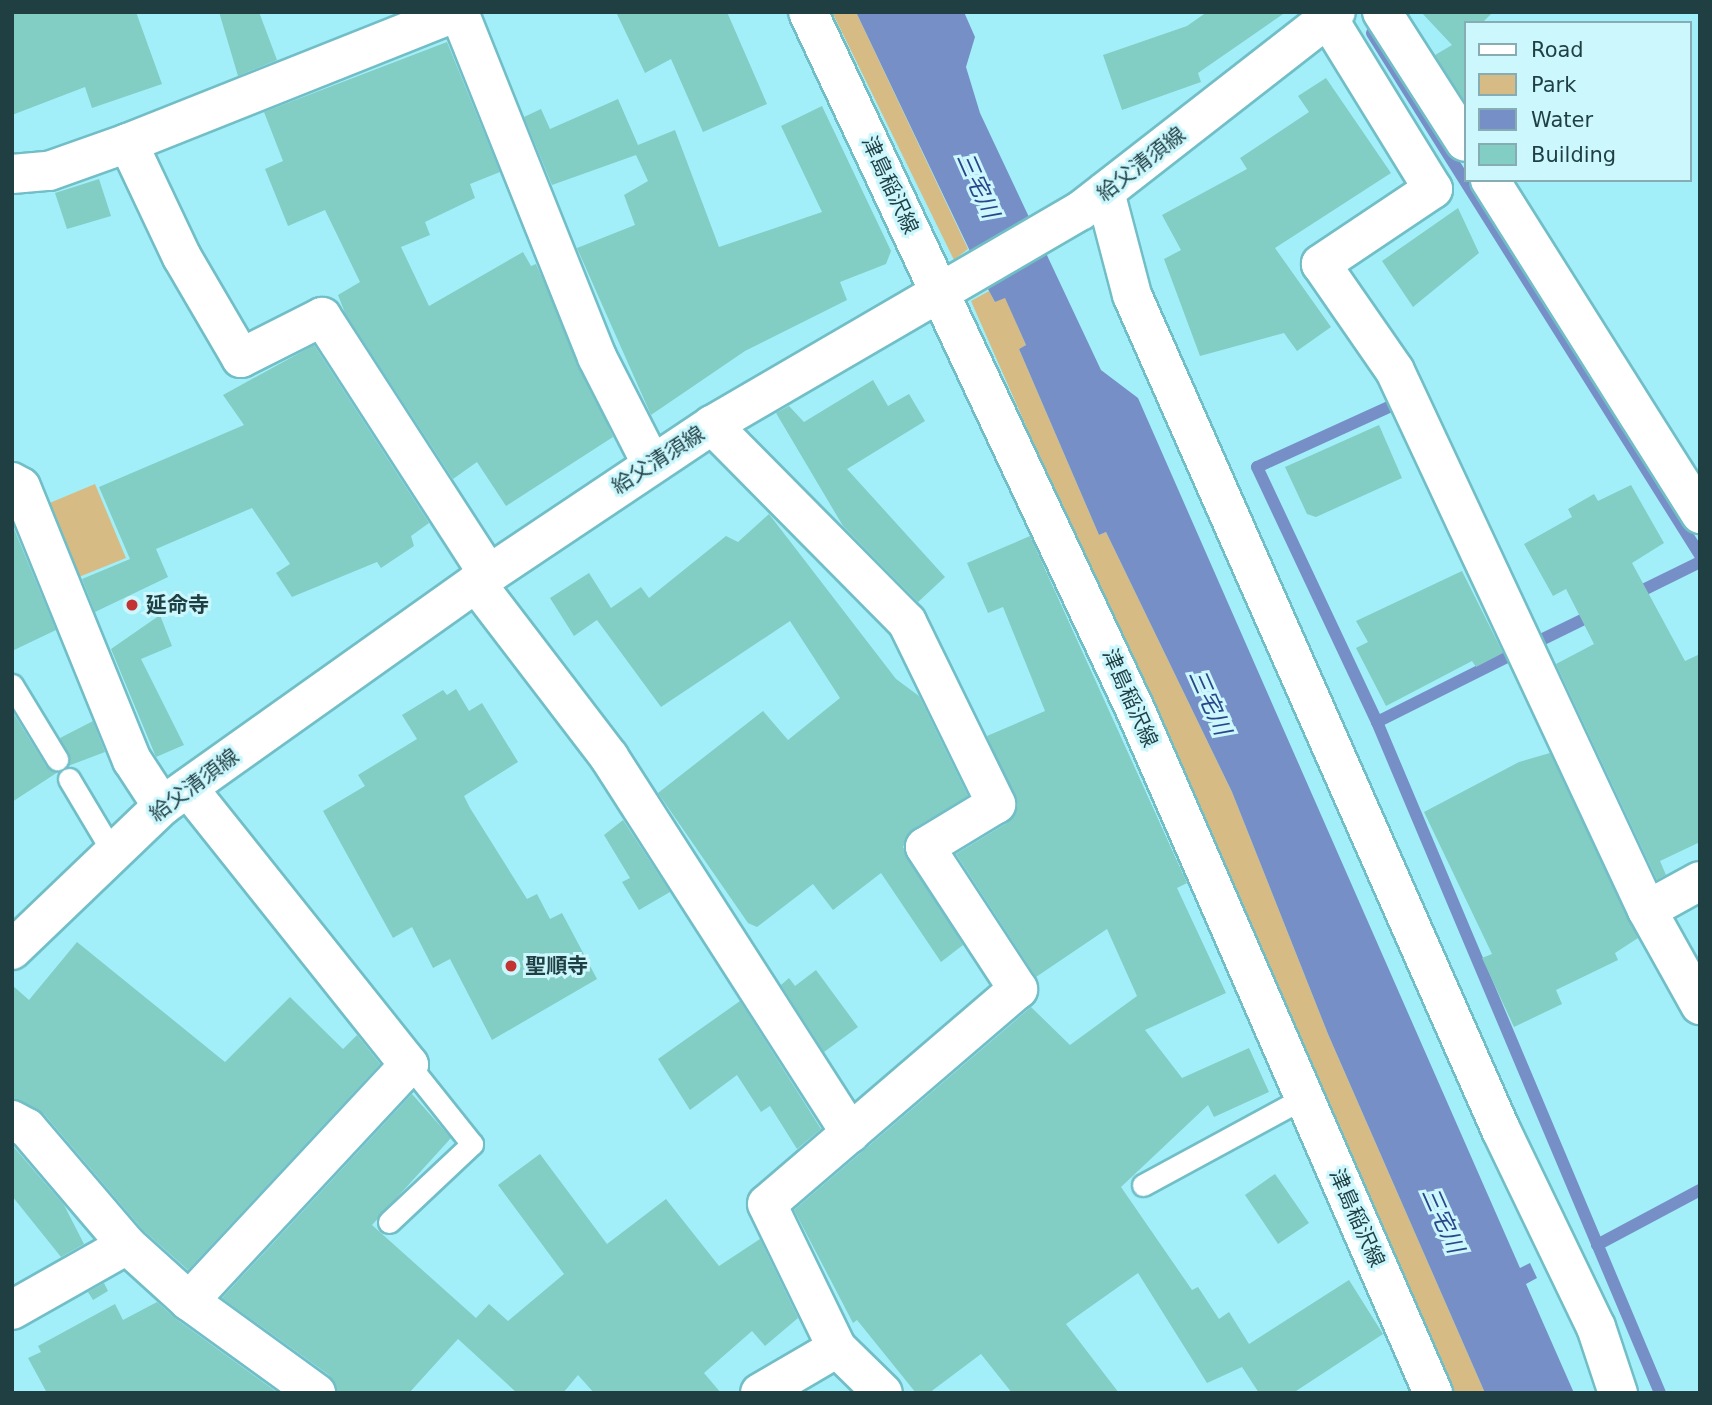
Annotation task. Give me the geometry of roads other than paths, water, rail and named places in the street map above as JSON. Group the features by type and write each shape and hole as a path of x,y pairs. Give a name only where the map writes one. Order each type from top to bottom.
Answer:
{"street":[{"path":"12,174 49,172 458,12 597,357 651,463"},
{"name":"津島稲沢線","path":"808,12 1135,709 1433,1393"},
{"path":"1382,12 1464,140"},
{"path":"1329,14 1433,188 1321,264 1395,371 1647,910 1700,1005"},
{"name":"給父清須線","path":"12,950 112,851 175,797 482,579 651,463 938,288 1093,202 1329,14"},
{"path":"128,143 182,257 241,358 322,317 482,579 609,757 850,1133"},
{"path":"1491,182 1700,514"},
{"path":"1093,202 1501,1130 1590,1315 1618,1393"},
{"path":"712,425 907,622 996,804 925,848 1018,989 767,1204 837,1348 883,1393"},
{"path":"12,482 21,487 132,760 175,797 409,1065 188,1301"},
{"path":"1647,910 1700,881"},
{"path":"12,1120 55,1156 72,1186 127,1245 188,1301 316,1393"},
{"path":"12,1310 127,1245"},
{"path":"760,1393 837,1348"}],"lane":[{"path":"12,685 57,760"},
{"path":"68,779 112,851"},
{"path":"388,1222 472,1144 409,1065"},
{"path":"1143,1185 1305,1097"}],"water":[{"name":"三宅川","path":"856,12 964,12 975,37 966,67 980,113 1101,370 1138,398 1520,1268 1530,1263 1537,1278 1526,1284 1574,1393 1485,1393 1328,1034 1232,792 1106,532 1099,535 1019,349 1026,345 1005,298 995,302 989,291"}],"waterway":[{"path":"1372,33 1464,179"},
{"path":"1466,182 1700,555"},
{"path":"1391,406 1257,467 1377,722 1660,1393"},
{"path":"1633,595 1700,562"},
{"path":"1541,640 1594,614"},
{"path":"1377,722 1507,657"},
{"path":"1597,1245 1700,1190"}],"place":[{"name":"延命寺","path":"132,605"},
{"name":"聖順寺","path":"511,966"}]}
